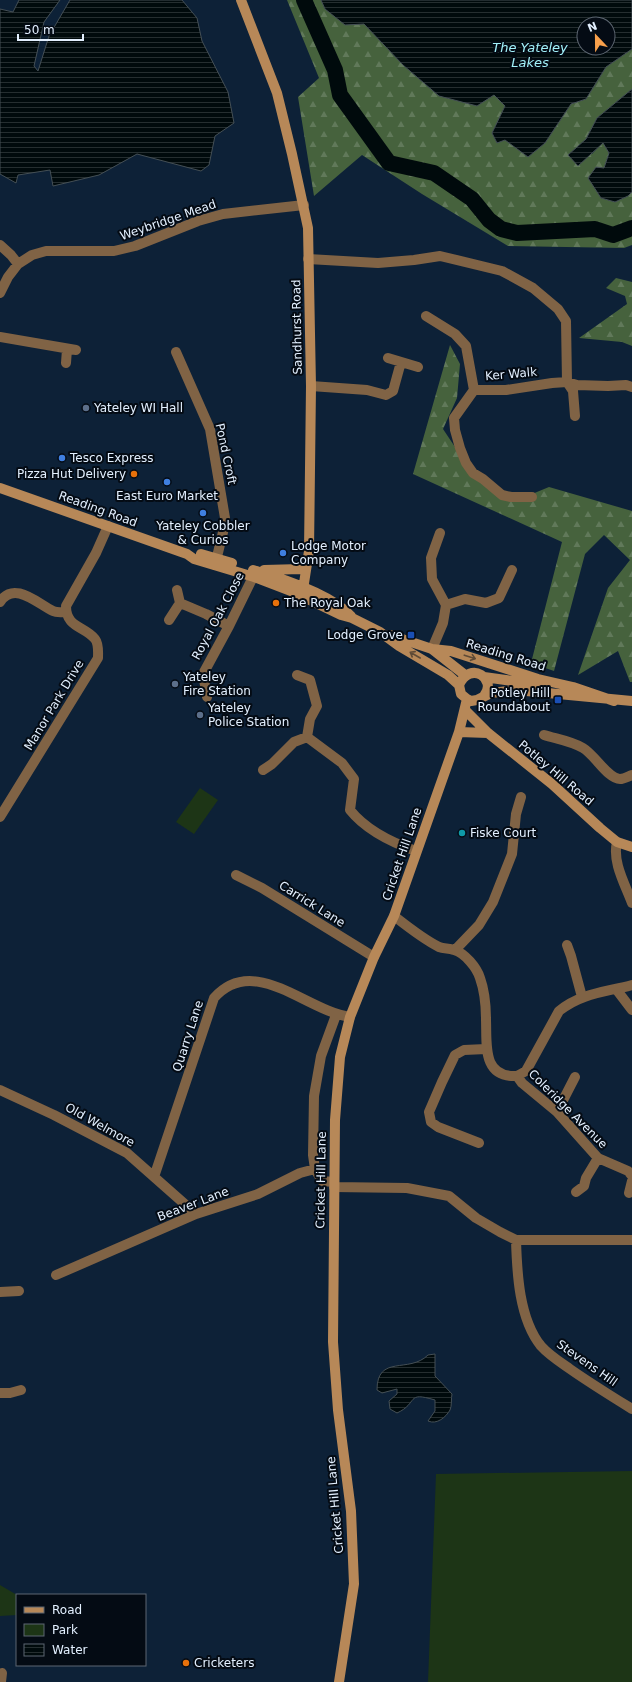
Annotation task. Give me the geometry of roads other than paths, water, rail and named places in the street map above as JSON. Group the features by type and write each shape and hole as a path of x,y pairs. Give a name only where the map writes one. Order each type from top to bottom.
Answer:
{"street":[{"name":"Sandhurst Road","path":"241,0 277,93 304,205 308,228 311,386 309,551 304,567 292,587"},
{"name":"Weybridge Mead","path":"0,293 8,277 18,264 32,255 46,251 114,251 135,246 198,221 223,214 304,205"},
{"path":"0,245 18,264"},
{"path":"308,259 378,263 440,256 502,271 533,288 555,306 566,321 567,382 573,391 575,416"},
{"path":"426,316 455,334 466,346 474,390"},
{"path":"0,337 72,349 66,363"},
{"name":"Pond Croft","path":"176,352 210,429 225,518 216,562"},
{"path":"388,358 418,367"},
{"path":"311,386 367,390 386,395 393,391 401,362"},
{"name":"Ker Walk","path":"532,497 511,497 502,495 483,479 473,473 466,463 456,436 454,418 474,390 506,390 567,382 577,385 626,385 632,387"},
{"name":"Reading Road","path":"0,488 187,554 195,553 216,562 292,587 344,609 352,618 380,632 432,649 450,651 538,679 573,686 614,701"},
{"path":"0,602 10,594 22,593 55,612 66,612 66,606 96,553 108,526"},
{"path":"432,649 443,623 446,605 432,579 431,558 440,533"},
{"name":"Sandhurst Road","path":"303,592 304,567"},
{"path":"255,574 304,567"},
{"path":"446,605 465,599 486,603 499,598 512,570"},
{"name":"Royal Oak Close","path":"207,697 203,674 255,574"},
{"path":"169,620 180,603 177,590"},
{"path":"180,603 229,626"},
{"name":"Manor Park Drive","path":"0,817 98,658 99,648 95,639 72,623 66,612"},
{"name":"Reading Road","path":"380,632 399,646 448,675 459,685 461,694 467,699 477,700 491,693 516,690 632,702"},
{"name":"Reading Road","path":"432,649 465,675 473,672 479,673 484,677 552,687 573,686"},
{"path":"298,675 310,680 317,706 310,719 307,737"},
{"path":"459,685 465,675"},
{"path":"484,677 487,681 488,688 484,696"},
{"name":"Cricket Hill Lane","path":"339,1682 354,1584 351,1512 338,1410 332,1342 335,1120 340,1057 350,1017 374,957 394,916 459,732 467,699"},
{"name":"Potley Hill Road","path":"465,710 488,733 552,784 616,842 632,848"},
{"path":"459,732 488,733"},
{"path":"544,735 569,742 582,748 594,757 611,776 621,779 632,775"},
{"path":"263,770 272,764 294,742 307,737"},
{"path":"307,737 342,762 354,779 350,810 358,820 398,845 416,851"},
{"path":"455,950 479,925 493,902 512,854 516,814 521,797"},
{"path":"616,842 616,860 632,903"},
{"name":"Carrick Lane","path":"236,875 262,888 374,957"},
{"name":"Coleridge Avenue","path":"394,916 441,948 455,950 470,961 480,976 485,997 486,1049 490,1063 498,1073 508,1077 517,1076 522,1083 557,1112 598,1158 628,1171 632,1176"},
{"path":"567,945 582,997"},
{"name":"Quarry Lane","path":"154,1177 214,998 220,992 229,986 241,982 258,981 271,984 336,1015 350,1017"},
{"path":"517,1076 526,1071 559,1010 575,999 632,984"},
{"path":"616,989 632,1010"},
{"name":"Cricket Hill Lane","path":"315,1169 313,1155 314,1096 322,1056 336,1015"},
{"path":"479,1143 438,1127 431,1122 429,1112 455,1055 464,1050 486,1049"},
{"path":"557,1112 575,1077"},
{"name":"Old Welmore","path":"0,1090 54,1114 127,1153 196,1214"},
{"path":"576,1192 584,1186 586,1178 598,1158"},
{"path":"315,1169 322,1181 334,1184 407,1188 448,1196 476,1218 516,1240 632,1240"},
{"name":"Beaver Lane","path":"56,1275 196,1214 258,1194 300,1173 315,1169"},
{"path":"629,1193 632,1181"},
{"name":"Stevens Hill","path":"516,1240 518,1283 526,1315 541,1346 553,1357 597,1388 632,1409"},
{"path":"0,1292 19,1291"},
{"path":"0,1393 10,1393 21,1390"}],"water":[{"path":"19,0 60,0 44,22 34,66 38,71 49,36 70,0 182,0 197,18 202,41 228,92 234,123 215,136 209,165 201,171 137,154 99,175 53,186 50,170 18,175 16,183 0,174 0,9 13,12"},
{"name":"The Yateley Lakes","path":"321,0 632,0 632,49 606,67 586,99 571,104 545,143 528,157 505,140 497,143 492,133 505,106 494,95 477,106 439,96 403,65 364,24 345,25 325,9"},
{"path":"632,89 632,192 628,196 615,202 601,198 588,178 596,167 604,168 609,153 603,143 578,166 568,155 586,139 597,118"},
{"path":"435,1354 435,1376 452,1394 450,1410 444,1418 435,1422 428,1421 435,1411 435,1400 420,1397 413,1399 404,1409 397,1413 390,1409 389,1401 397,1394 397,1389 382,1393 377,1390 378,1379 382,1372 388,1368 412,1363 428,1355"}],"waterway":[{"path":"304,0 335,70 340,95 389,163 434,173 472,199 489,220 501,229 517,233 595,229 613,235 632,228"}],"place":[{"name":"Yateley WI Hall","path":"86,408"},
{"name":"Tesco Express","path":"62,458"},
{"name":"Pizza Hut Delivery","path":"134,474"},
{"name":"East Euro Market","path":"167,482"},
{"name":"Yateley Cobbler & Curios","path":"203,513"},
{"name":"Lodge Motor Company","path":"283,553"},
{"name":"The Royal Oak","path":"276,603"},
{"name":"Lodge Grove","path":"411,635"},
{"name":"Yateley Fire Station","path":"175,684"},
{"name":"Potley Hill Roundabout","path":"558,700"},
{"name":"Yateley Police Station","path":"200,715"},
{"name":"Fiske Court","path":"462,833"},
{"name":"Cricketers","path":"186,1663"}]}
